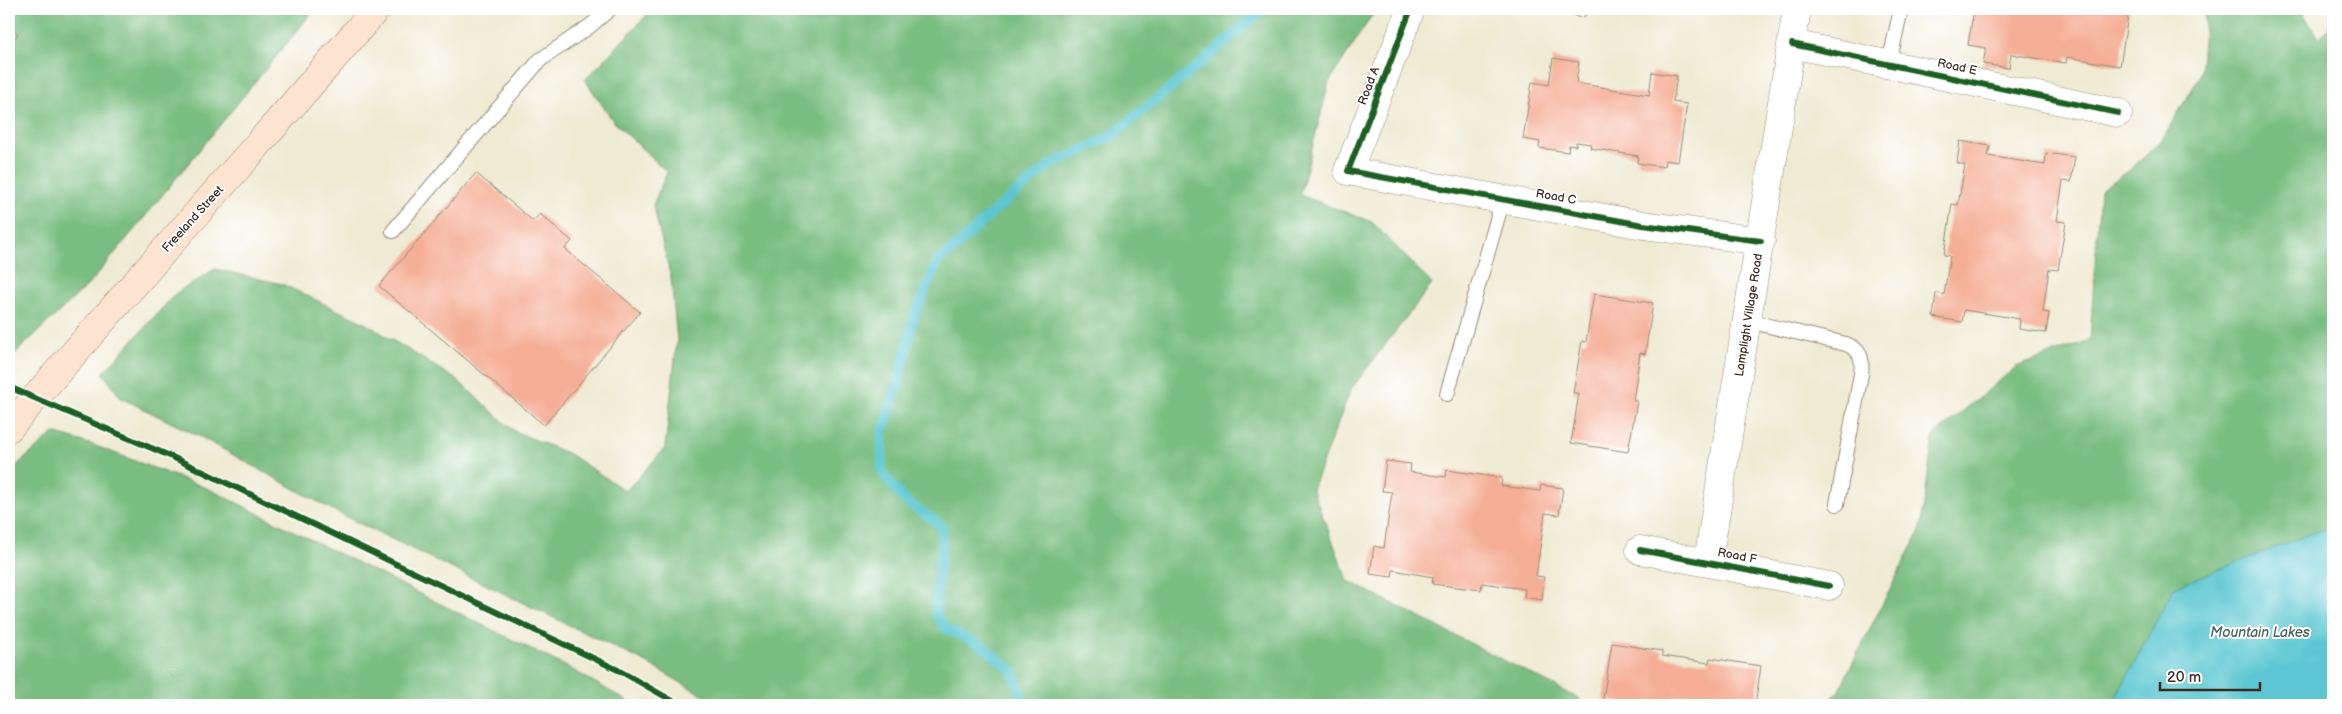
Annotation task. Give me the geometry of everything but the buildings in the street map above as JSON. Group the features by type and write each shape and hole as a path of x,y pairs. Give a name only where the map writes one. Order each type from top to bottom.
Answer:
{"main road":[{"name":"Freeland Street","path":"9,428 113,307 240,167 376,9"}],"street":[{"name":"Road A","path":"1348,171 1411,9"},
{"name":"Lamplight Village Road","path":"1708,562 1797,9"},
{"name":"Road E","path":"1792,44 2118,113"},
{"name":"Road C","path":"1348,171 1643,225 1761,241"},
{"name":"Road F","path":"1640,550 1829,586"}],"lane":[{"path":"393,231 540,60 590,26 610,9"},
{"path":"1889,64 1901,9"},
{"path":"1447,394 1503,199"},
{"path":"1748,321 1846,344 1857,349 1859,353 1861,374 1837,504"}],"green space":[{"path":"9,9 315,9 92,281 9,359"},
{"path":"646,9 1376,9 1329,82 1300,195 1372,222 1432,284 1351,389 1312,489 1348,581 1578,698 1583,705 720,705 647,663 342,515 199,436 121,398 103,373 175,294 215,269 282,284 365,323 457,380 514,431 569,454 626,491 665,448 677,340 671,278 653,205 667,172 614,122 585,80 647,15"},
{"path":"2202,9 2300,9 2319,38 2333,23 2333,602 2163,705 1823,705 1837,694 1921,528 1933,436 2016,367 2090,340 2100,190 2130,170 2161,141 2200,76 2205,16"},
{"path":"54,433 93,445 209,489 571,669 634,705 9,705 9,472"}],"water":[{"name":"Mountain Lakes","path":"2333,525 2333,705 2112,705 2174,587"}],"waterway":[{"path":"1025,705 1012,670 980,644 946,629 936,614 938,574 942,546 941,525 904,500 882,472 882,433 897,389 915,314 938,261 956,247 995,210 1050,165 1110,137 1264,9"}],"cycle path":[{"path":"1411,9 1348,171 1643,225 1761,241"},
{"path":"1792,44 2118,113"},
{"path":"9,387 170,456 618,670 680,705"},
{"path":"1640,550 1829,586"}]}
